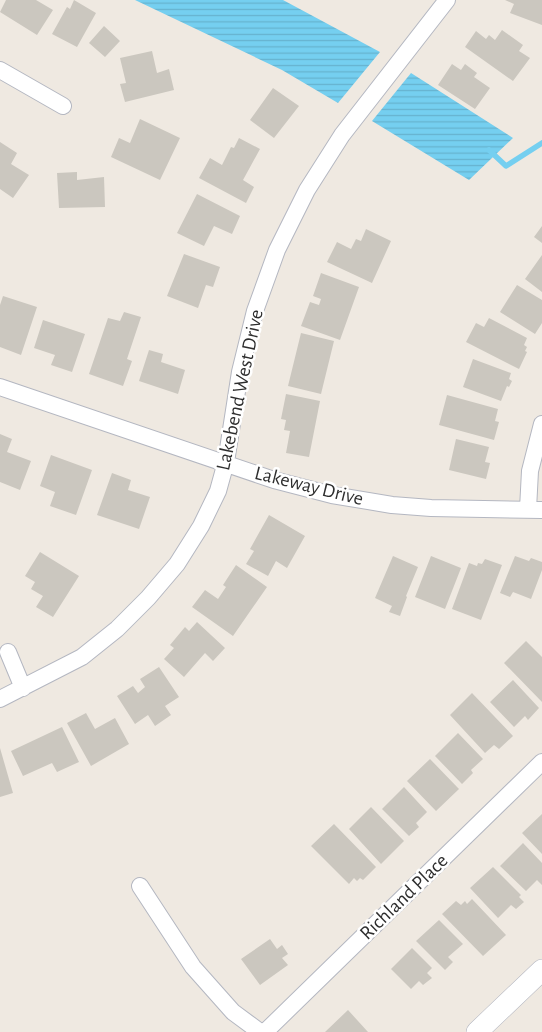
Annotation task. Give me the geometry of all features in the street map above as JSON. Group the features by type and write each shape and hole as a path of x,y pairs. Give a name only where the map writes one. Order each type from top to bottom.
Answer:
{"street":[{"name":"Lakebend West Drive","path":"0,699 82,657 117,629 148,598 177,564 201,526 218,491 226,462 240,372 255,311 277,250 307,190 342,135 447,0"},
{"path":"0,70 63,106"},
{"name":"Lakeway Drive","path":"0,387 226,462 274,480 332,495 398,506 535,509"},
{"path":"535,509 530,471 542,424"},
{"path":"8,652 23,688"},
{"name":"Richland Place","path":"265,1032 542,762"},
{"path":"140,886 193,967 233,1012 260,1032"},
{"path":"477,1032 542,970"}],"water":[{"path":"135,0 283,0 380,52 338,103 282,70"},
{"path":"411,73 513,138 469,180 372,121"}],"building":[{"path":"6,0 36,0 53,10 37,35 0,12"},
{"path":"74,0 96,13 77,47 52,34 67,7 70,9"},
{"path":"505,0 542,0 542,25 510,13 514,4"},
{"path":"104,26 120,41 105,57 89,43"},
{"path":"502,30 523,45 519,51 530,58 513,81 465,47 476,31 486,39 489,35 495,40"},
{"path":"152,51 157,73 169,69 174,90 125,102 120,84 126,83 120,58"},
{"path":"452,64 461,70 465,64 477,73 474,77 490,88 475,109 438,85"},
{"path":"273,88 299,106 274,138 250,120"},
{"path":"140,119 180,138 160,180 111,157 119,138 130,143"},
{"path":"239,138 260,149 243,180 254,187 246,203 199,178 210,158 222,165 231,147 234,148"},
{"path":"0,142 17,153 11,164 29,175 13,198 0,189"},
{"path":"77,172 77,180 104,177 105,207 59,208 57,173"},
{"path":"197,194 240,216 232,234 214,226 204,246 177,233"},
{"path":"542,226 542,243 534,237"},
{"path":"366,229 391,241 372,283 327,262 337,242 351,249 356,239 361,241"},
{"path":"184,254 220,267 213,287 206,285 198,308 167,296"},
{"path":"542,255 542,292 525,279"},
{"path":"321,273 359,287 340,340 301,326 310,302 319,305 321,299 313,296"},
{"path":"517,285 542,300 542,323 535,334 500,312"},
{"path":"3,296 37,307 21,355 0,347 0,305"},
{"path":"124,312 141,317 127,359 132,361 123,386 89,374 108,318 120,321"},
{"path":"489,318 527,338 524,345 527,347 525,351 527,352 519,369 466,342 476,323 484,327"},
{"path":"43,320 85,334 72,372 51,365 55,355 34,348"},
{"path":"301,333 334,341 321,394 288,386"},
{"path":"149,350 163,354 161,362 185,370 178,394 139,381"},
{"path":"473,359 511,373 509,379 512,381 509,387 507,386 501,401 463,387"},
{"path":"286,394 320,401 309,457 286,453 290,431 284,430 286,420 281,419"},
{"path":"447,395 498,409 495,421 499,422 494,440 439,425"},
{"path":"0,434 12,439 7,452 31,461 20,490 0,482"},
{"path":"456,439 489,447 485,462 490,463 486,479 449,470"},
{"path":"51,455 92,470 76,515 50,506 55,492 40,486"},
{"path":"112,473 131,480 128,490 150,497 139,529 97,515"},
{"path":"269,515 305,536 287,568 276,561 268,576 246,564 254,551 250,549"},
{"path":"40,552 79,576 53,617 36,607 43,596 31,589 35,582 25,576"},
{"path":"393,556 418,567 400,616 389,612 392,606 375,598"},
{"path":"431,556 461,568 445,609 415,597"},
{"path":"515,556 529,561 531,558 542,562 542,570 531,599 513,592 510,597 500,593"},
{"path":"485,559 502,565 481,620 452,609 469,563 477,566 478,563 482,564"},
{"path":"236,565 267,587 233,636 192,607 205,590 218,599 226,587 223,585"},
{"path":"197,622 225,648 213,661 205,653 184,677 164,659 174,648 170,645 185,627 189,631"},
{"path":"526,641 542,657 542,702 504,663"},
{"path":"159,667 179,697 165,706 171,715 155,726 148,715 135,724 117,696 133,686 138,693 145,687 140,679"},
{"path":"513,680 539,708 528,720 525,716 514,727 490,702"},
{"path":"472,693 513,736 499,749 494,745 485,753 450,715"},
{"path":"86,713 95,729 115,718 129,744 91,766 67,723"},
{"path":"62,727 79,762 57,772 52,763 23,776 11,751"},
{"path":"458,733 483,759 471,770 473,773 462,784 435,756"},
{"path":"0,748 13,793 0,797"},
{"path":"430,759 459,789 436,811 407,781"},
{"path":"404,787 427,812 416,823 419,827 409,836 382,809"},
{"path":"371,807 404,841 381,864 349,829"},
{"path":"542,814 542,854 522,833"},
{"path":"334,824 376,867 363,880 360,878 357,881 354,878 349,884 311,846"},
{"path":"523,843 542,863 542,885 537,880 526,891 500,866"},
{"path":"493,867 521,895 519,897 524,902 516,909 511,905 498,918 470,888"},
{"path":"472,899 506,935 483,956 442,914 456,901 461,905 465,901 467,904"},
{"path":"439,920 463,944 448,957 453,962 445,970 416,941"},
{"path":"270,939 277,949 282,945 288,954 282,958 288,965 260,985 241,959"},
{"path":"412,948 432,968 427,973 432,978 423,985 419,981 411,989 391,969"},
{"path":"348,1010 368,1032 325,1032"}],"waterway":[{"path":"489,150 506,166 542,143"}]}
